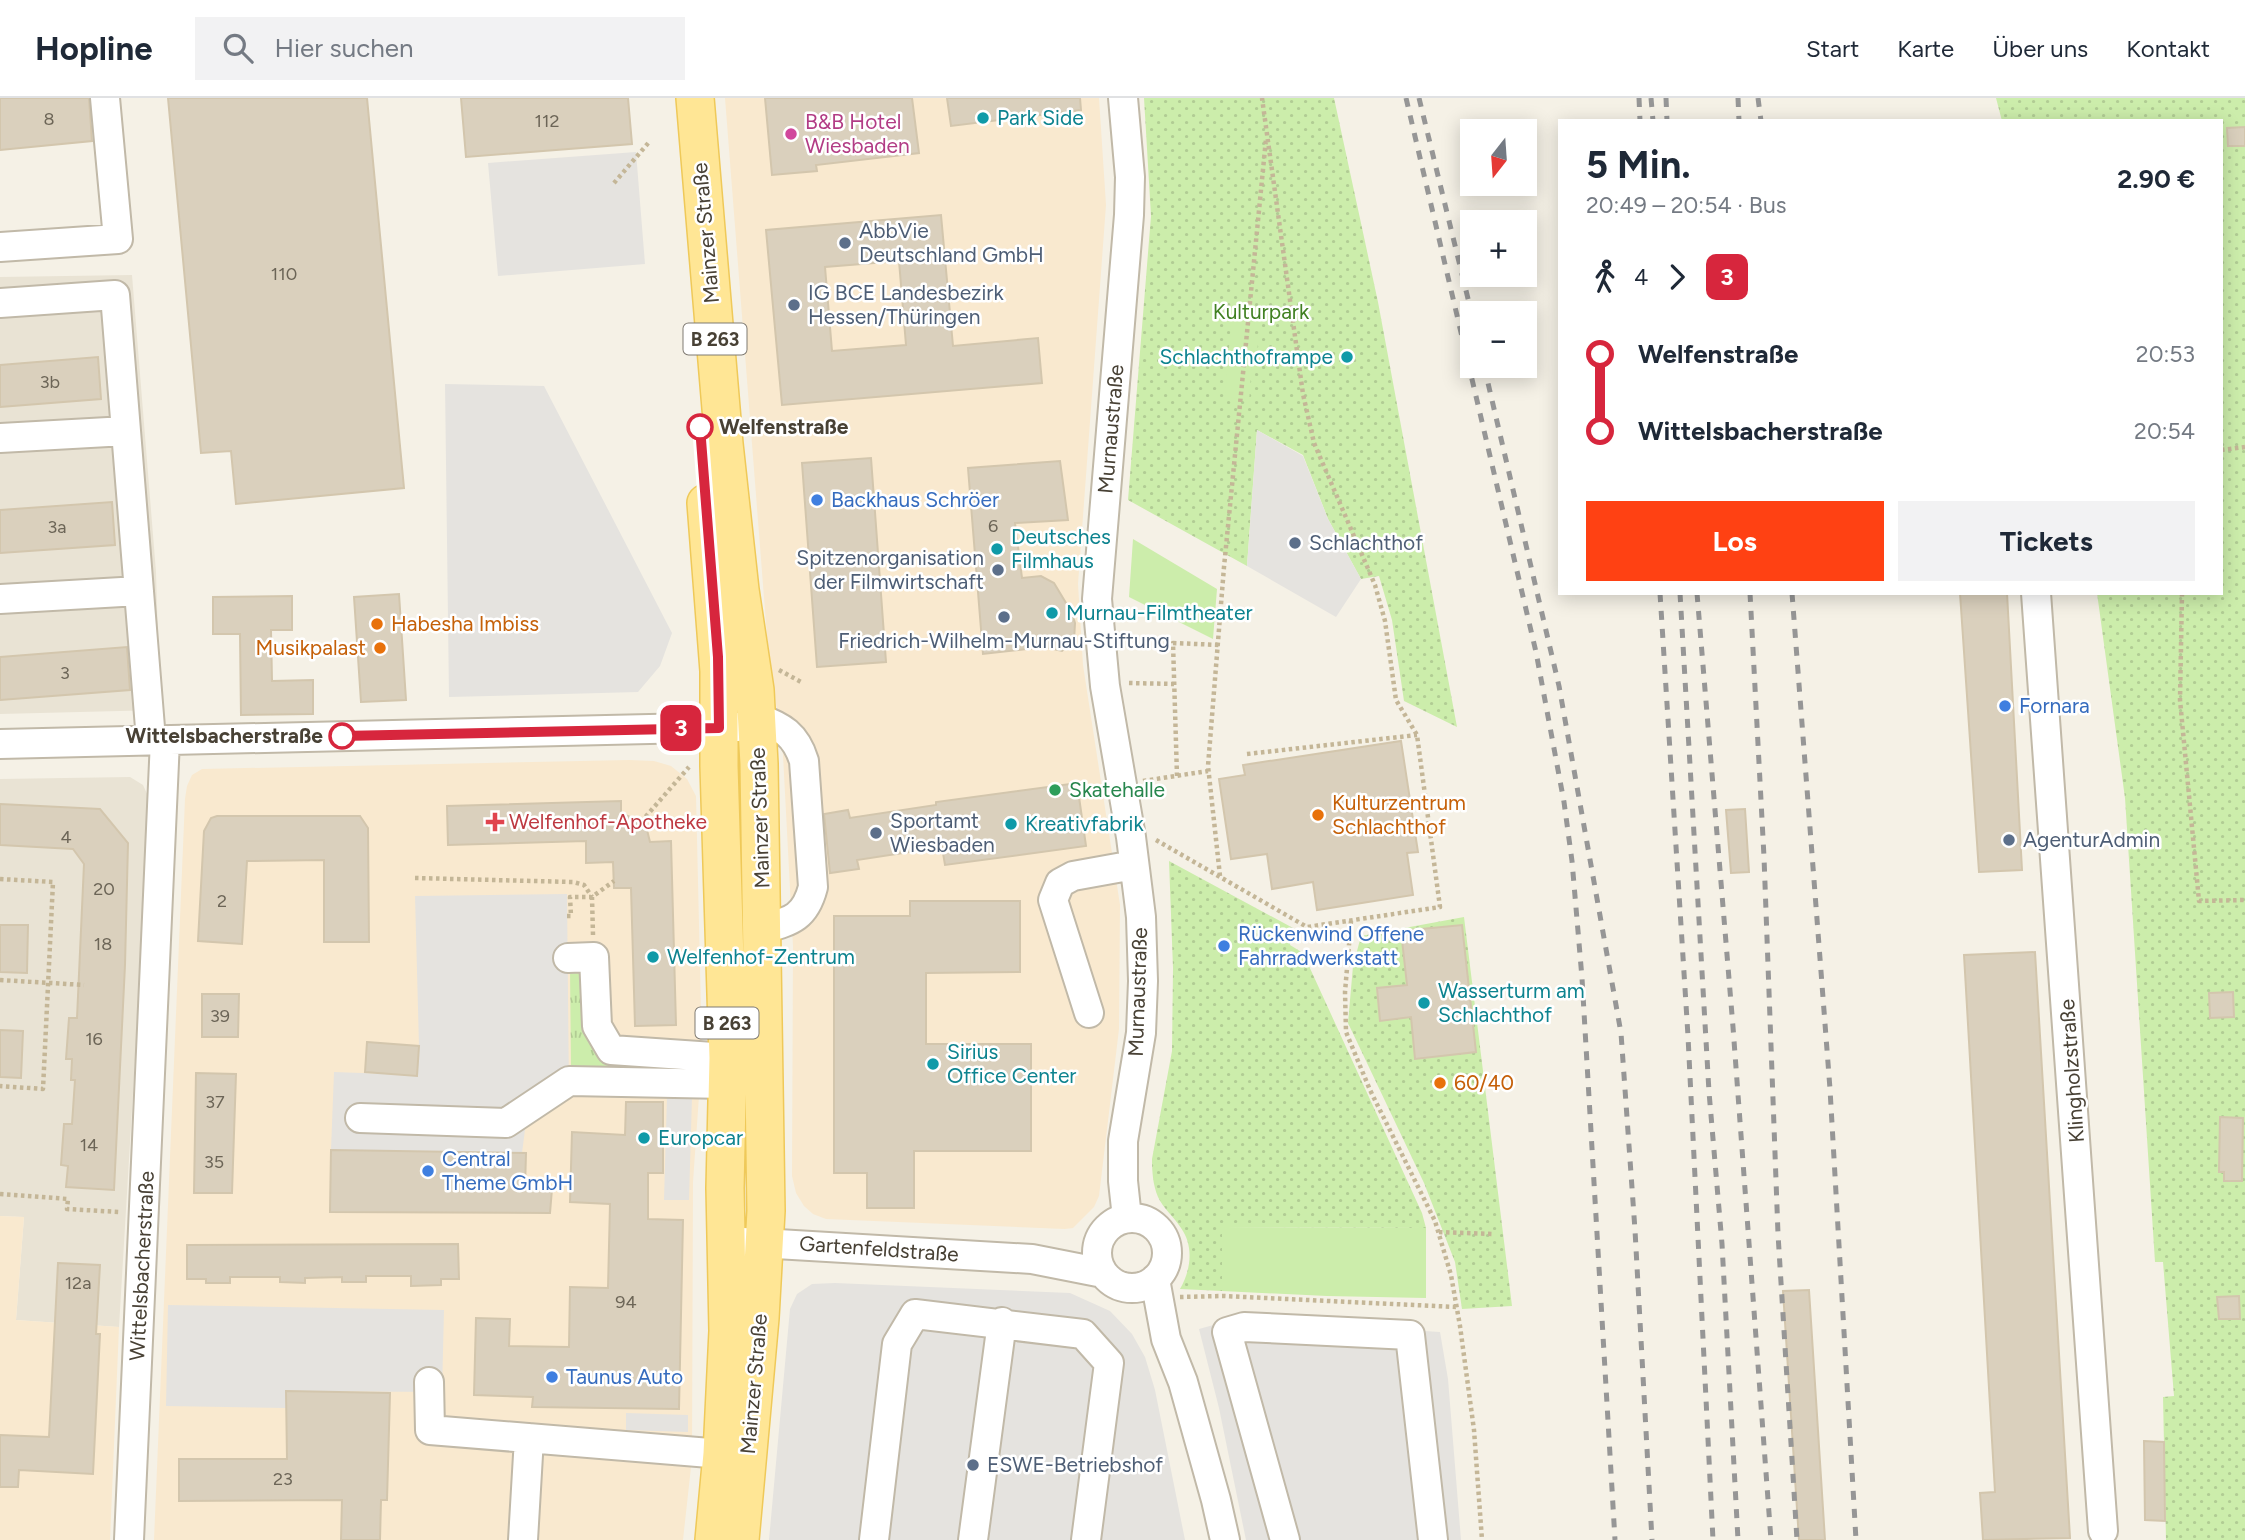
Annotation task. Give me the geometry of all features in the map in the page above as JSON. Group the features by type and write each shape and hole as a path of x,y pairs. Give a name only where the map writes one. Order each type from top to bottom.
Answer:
{"main road":[{"name":"Mainzer Straße","path":"672,98 719,664 727,1071 725,1188 728,1331 722,1454 723,1537"},
{"name":"Mainzer Straße","path":"695,98 724,444 757,722 763,929 765,1242 723,1537"}],"street":[{"path":"0,247 118,239 105,98"},
{"name":"Murnaustraße","path":"1123,98 1130,177 1129,215 1098,587 1098,617 1105,686 1141,917 1143,981 1140,1033 1123,1141 1127,1218"},
{"name":"Wittelsbacherstraße","path":"0,303 115,295 139,591 158,740 144,1214 129,1540"},
{"path":"0,438 126,431"},
{"path":"0,599 139,591"},
{"name":"Klingholzstraße","path":"2036,595 2104,1537"},
{"path":"0,744 719,728 757,722 775,723 790,734 800,747 804,761 813,887 809,901 801,913 789,921 763,929"},
{"path":"1089,1013 1053,900 1060,883 1073,876 1134,865"},
{"path":"581,958 597,1026 611,1050 727,1071"},
{"path":"360,1118 506,1123 569,1081 727,1071"},
{"path":"1167,1339 1115,1280 1097,1255 1098,1241 1112,1223 1127,1218 1147,1221 1155,1226 1166,1243 1164,1288 1167,1339 1183,1382 1225,1540"},
{"name":"Gartenfeldstraße","path":"726,1241 1032,1259 1115,1280"},
{"name":"Gartenfeldstraße","path":"1032,1259 1098,1241"},
{"path":"1115,1280 1137,1287 1164,1288"},
{"path":"874,1540 897,1344 915,1314 1002,1322 1083,1334 1109,1363 1086,1540"},
{"path":"973,1540 1002,1322"},
{"path":"1285,1540 1227,1332 1244,1327 1410,1335 1433,1540"},
{"path":"429,1382 430,1430 722,1454"},
{"path":"523,1540 528,1438"}],"path":[{"path":"1168,847 1307,927 1440,907 1417,735 1396,700 1385,621 1375,584 1314,443 1303,394 1262,98"},
{"path":"1220,877 1208,771 1224,566 1267,130"},
{"path":"614,183 650,141"},
{"path":"2223,450 2245,447"},
{"path":"2182,595 2180,700 2199,901 2245,900"},
{"path":"1177,776 1173,643 1219,645"},
{"path":"782,670 803,683"},
{"path":"1105,686 1174,684"},
{"path":"1247,754 1417,735"},
{"path":"641,822 689,767"},
{"path":"1121,784 1208,771"},
{"path":"415,878 573,882 583,885 592,897 581,958"},
{"path":"0,879 53,882 43,1089 0,1086"},
{"path":"567,916 570,916 570,897 592,897 614,881"},
{"path":"1350,920 1345,992 1346,1032 1370,1090 1411,1169 1439,1233 1451,1275 1474,1430 1482,1540"},
{"path":"0,980 84,985"},
{"path":"0,1194 68,1199 67,1209 144,1214"},
{"path":"1439,1233 1493,1234"},
{"path":"1164,1288 1223,1296 1456,1307"}],"shaded area":[{"path":"725,98 1099,98 1106,205 1078,584 1083,665 1120,905 1119,1029 1099,1196 1094,1207 1073,1228 826,1219 813,1214 796,1193 792,1176 793,946 783,755 767,636"},
{"path":"636,152 645,264 498,276 488,163"},
{"path":"132,275 156,572 160,710 0,714 0,277"},
{"path":"445,384 544,386 672,633 660,666 638,692 449,697"},
{"name":"Schlachthof","path":"1257,430 1303,456 1328,519 1361,579 1336,617 1247,566"},
{"path":"654,761 671,766 687,779 696,796 702,1053 693,1182 692,1458 683,1540 154,1540 185,799 192,775 202,769"},
{"path":"130,777 143,785 150,808 119,1327 16,1320 24,1217 0,1216 0,779"},
{"path":"567,894 569,1092 527,1114 522,1153 331,1150 334,1072 417,1075 419,1046 415,896"},
{"path":"667,1096 692,1097 689,1200 664,1200"},
{"path":"0,1216 24,1217 16,1320 119,1327 110,1540 0,1540"},
{"name":"ESWE-Betriebshof","path":"812,1284 1070,1293 1110,1311 1132,1334 1145,1357 1155,1390 1185,1540 769,1540 790,1309 797,1294"},
{"path":"168,1305 444,1310 442,1392 286,1391 286,1408 166,1406"},
{"path":"1235,1319 1440,1332 1448,1379 1461,1540 1246,1540 1219,1408 1199,1329"},
{"path":"626,1413 688,1415 688,1432 626,1430"}],"green space":[{"name":"Kulturpark","path":"1144,98 1334,98 1378,302 1457,727 1404,701 1392,620 1379,576 1361,579 1328,519 1303,455 1257,430 1247,566 1128,500 1151,216"},
{"path":"1996,98 2245,98 2245,1540 2166,1540 2163,1397 2174,1396 2163,1262 2155,1262 2125,798 2097,595 2223,595 2223,119 2001,119"},
{"path":"1243,305 1256,306 1253,337 1258,340 1257,357 1252,360 1249,403 1225,395 1231,324 1224,323 1225,312"},
{"path":"1133,539 1217,589 1213,639 1129,597"},
{"path":"1169,861 1293,928 1290,945 1303,953 1422,1213 1426,1228 1222,1227 1222,1291 1180,1289 1189,1266 1188,1242 1158,1197 1152,1164 1172,1051 1173,968"},
{"path":"1464,917 1512,1306 1462,1309 1455,1262 1424,1183 1348,1023 1353,966 1361,936"},
{"path":"570,967 583,967 601,1053 618,1067 681,1072 571,1070"},
{"path":"1222,1227 1426,1228 1426,1298 1222,1291"}],"building":[{"path":"0,98 89,98 92,141 0,150"},
{"path":"168,98 367,98 404,488 236,504 231,451 201,453"},
{"path":"461,98 628,98 632,144 466,157"},
{"path":"765,98 912,98 919,153 816,165 817,171 772,175"},
{"name":"Park Side","path":"947,98 1080,98 1081,110 951,126"},
{"path":"2245,127 2245,146 2228,146 2227,128"},
{"path":"941,215 953,346 1038,338 1042,383 782,405 766,230","holes":["899,261 906,345 832,351 825,267"]},
{"path":"98,357 101,399 0,407 0,365"},
{"path":"871,458 886,662 817,667 802,463"},
{"name":"Deutsches Filmhaus","path":"1060,461 1068,520 1015,523 1022,578 1041,576 1054,583 1072,613 1075,623 1074,640 1062,651 1045,647 983,654 968,468"},
{"path":"112,502 115,545 0,553 0,510"},
{"name":"Musikpalast","path":"399,594 406,700 361,702 354,597"},
{"path":"1960,595 2007,595 2022,870 1979,872"},
{"path":"292,596 292,630 271,630 272,681 313,680 313,714 241,715 240,634 213,634 213,597"},
{"path":"127,647 130,690 0,700 0,657"},
{"name":"Kulturzentrum Schlachthof","path":"1401,741 1418,852 1407,853 1413,895 1317,910 1313,882 1272,889 1267,854 1231,859 1219,779 1245,775 1243,765"},
{"name":"Kreativfabrik","path":"1077,783 1086,846 945,865 942,847 857,860 859,869 830,873 824,814 848,810 850,818 936,805 936,802"},
{"name":"Welfenhof-Zentrum","path":"621,801 621,813 641,822 647,830 650,842 671,841 676,1025 635,1026 631,888 614,888 613,862 586,863 586,841 448,845 447,806"},
{"path":"0,804 100,809 128,843 114,1190 66,1187 68,1166 61,1165 64,1124 72,1124 75,1080 71,1080 72,1059 66,1059 69,1018 77,1018 84,864 73,849 0,845"},
{"path":"1745,809 1749,872 1731,873 1726,810"},
{"path":"360,816 368,828 369,942 324,942 324,860 247,861 242,944 198,941 204,831 211,818"},
{"name":"Sirius Office Center","path":"910,901 1020,901 1020,972 926,973 926,1044 1031,1044 1031,1151 914,1151 914,1208 867,1208 867,1173 834,1173 834,916 910,916"},
{"path":"0,925 28,925 27,973 0,972"},
{"name":"Wasserturm am Schlachthof","path":"1462,925 1476,1052 1415,1059 1411,1017 1380,1021 1377,988 1407,985 1401,931"},
{"path":"2035,952 2070,1538 1983,1540 1980,1493 1995,1492 1964,955"},
{"path":"2233,992 2234,1017 2210,1018 2209,993"},
{"path":"202,994 239,994 238,1037 202,1037"},
{"path":"0,1030 23,1031 21,1078 0,1077"},
{"path":"367,1042 419,1046 417,1076 365,1072"},
{"path":"196,1073 236,1074 232,1193 194,1193"},
{"path":"626,1102 663,1102 663,1173 648,1173 648,1219 683,1220 679,1409 532,1407 533,1397 474,1395 476,1318 510,1319 509,1346 569,1347 570,1287 608,1288 610,1204 570,1202 572,1132 625,1135"},
{"path":"2220,1117 2243,1118 2242,1181 2224,1181 2224,1172 2219,1172"},
{"name":"Central Theme GmbH","path":"331,1150 526,1153 525,1188 552,1189 550,1213 330,1212"},
{"path":"458,1244 459,1279 441,1279 441,1285 411,1286 411,1276 366,1276 366,1282 342,1282 342,1277 305,1278 305,1283 280,1282 280,1277 230,1277 230,1283 206,1283 206,1279 187,1279 187,1245"},
{"path":"58,1263 100,1265 96,1334 100,1334 93,1474 19,1470 18,1487 0,1487 0,1435 49,1437"},
{"path":"1809,1290 1825,1540 1799,1540 1783,1291"},
{"path":"2239,1296 2240,1319 2219,1319 2217,1297"},
{"path":"286,1391 390,1393 387,1500 381,1500 380,1540 341,1540 342,1500 179,1501 179,1459 287,1459"},
{"path":"2144,1441 2164,1442 2165,1521 2145,1520"}],"railway":[{"path":"1406,98 1536,652 1564,802 1582,978 1615,1540"},
{"path":"1419,98 1469,301"},
{"path":"1639,98 1640,119"},
{"path":"1651,98 1653,119"},
{"path":"1666,98 1667,119"},
{"path":"1738,98 1739,119"},
{"path":"1758,98 1761,119"},
{"path":"1487,378 1559,686 1621,1033 1652,1540"},
{"path":"1660,595 1688,1036 1713,1540"},
{"path":"1680,595 1709,1092 1722,1244 1738,1540"},
{"path":"1697,595 1771,1540"},
{"path":"1750,595 1764,857 1778,1234 1797,1540"},
{"path":"1792,595 1830,1089 1856,1540"}],"bus line":[{"name":"3","path":"342,736 719,728 719,671 700,427"}],"place":[{"name":"Park Side","path":"983,118"},
{"name":"B&B Hotel Wiesbaden","path":"791,134"},
{"name":"AbbVie Deutschland GmbH","path":"845,243"},
{"name":"IG BCE Landesbezirk Hessen/Thüringen","path":"794,305"},
{"name":"Schlachthoframpe","path":"1347,357"},
{"name":"Welfenstraße","path":"700,427"},
{"name":"Backhaus Schröer","path":"817,500"},
{"name":"Schlachthof","path":"1295,543"},
{"name":"Deutsches Filmhaus","path":"997,549"},
{"name":"Spitzenorganisation der Filmwirtschaft","path":"998,570"},
{"name":"Murnau-Filmtheater","path":"1052,613"},
{"name":"Friedrich-Wilhelm-Murnau-Stiftung","path":"1004,617"},
{"name":"Habesha Imbiss","path":"377,624"},
{"name":"Musikpalast","path":"380,648"},
{"name":"Fornara","path":"2005,706"},
{"name":"Wittelsbacherstraße","path":"342,736"},
{"name":"Skatehalle","path":"1055,790"},
{"name":"Kulturzentrum Schlachthof","path":"1318,815"},
{"name":"Welfenhof-Apotheke","path":"495,822"},
{"name":"Kreativfabrik","path":"1011,824"},
{"name":"Sportamt Wiesbaden","path":"876,833"},
{"name":"AgenturAdmin","path":"2009,840"},
{"name":"Rückenwind Offene Fahrradwerkstatt","path":"1224,946"},
{"name":"Welfenhof-Zentrum","path":"653,957"},
{"name":"Wasserturm am Schlachthof","path":"1424,1003"},
{"name":"Sirius Office Center","path":"933,1064"},
{"name":"60/40","path":"1440,1083"},
{"name":"Europcar","path":"644,1138"},
{"name":"Central Theme GmbH","path":"428,1171"},
{"name":"Taunus Auto","path":"552,1377"},
{"name":"ESWE-Betriebshof","path":"973,1465"}]}
